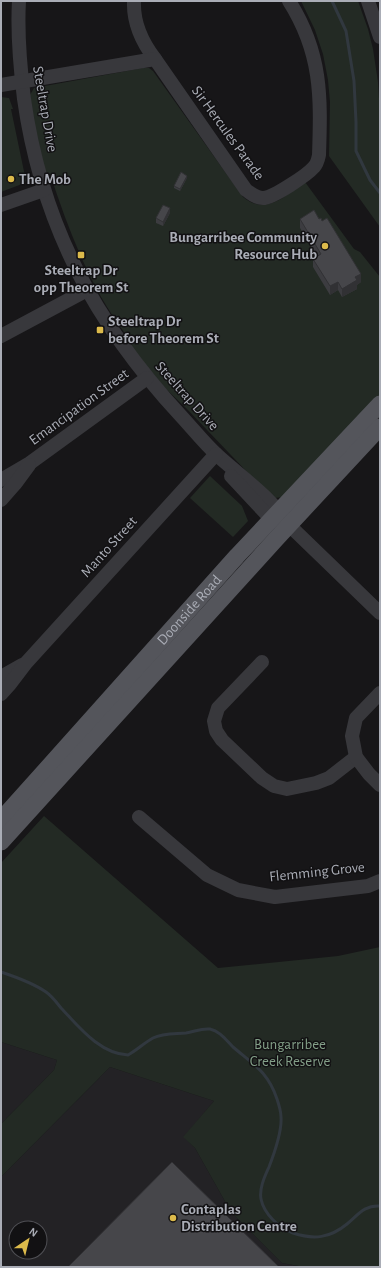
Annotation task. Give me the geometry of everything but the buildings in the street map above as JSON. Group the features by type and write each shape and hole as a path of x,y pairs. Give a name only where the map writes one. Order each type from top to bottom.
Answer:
{"main road":[{"name":"Doonside Road","path":"1,842 380,404"},
{"name":"Doonside Road","path":"1,820 232,562 380,427"}],"street":[{"name":"Steeltrap Drive","path":"19,1 18,43 29,129 44,190 63,242 87,290 118,339 147,378 216,454 232,467 280,519 380,613"},
{"name":"Sir Hercules Parade","path":"134,1 139,31 155,60 246,190 253,196 259,198 272,197 314,167 319,156 321,109 318,72 308,38 289,1"},
{"path":"368,1 380,37"},
{"path":"1,85 155,60"},
{"path":"1,205 44,190"},
{"path":"1,336 87,290"},
{"name":"Emancipation Street","path":"1,480 30,463 147,378"},
{"name":"Manto Street","path":"1,694 26,663 216,454"},
{"name":"Emancipation Street","path":"1,500 30,463"},
{"path":"262,662 218,708 214,721 216,731 222,740 262,778 274,786 287,789 316,783 329,778 356,757"},
{"name":"Manto Street","path":"1,677 26,663"},
{"path":"380,693 356,718 352,736 356,757 380,785"},
{"name":"Flemming Grove","path":"138,817 207,875 238,890 275,897 368,886 380,881"}],"shaded area":[{"path":"1,1042 57,1060 54,1070 1,1124"},
{"path":"110,1067 214,1101 184,1137 195,1148 231,1212 282,1263 304,1267 1,1267 1,1177"}],"green space":[{"path":"301,1 358,1 368,29 373,49 378,82 380,115 380,227 329,156 330,102 328,80 323,54 315,30"},
{"path":"149,68 153,71 243,197 260,205 267,204 283,198 305,182 354,249 360,252 380,277 380,396 285,497 274,498 269,495 166,389 126,342 127,336 114,318 91,279 73,238 50,174 45,171 35,131 30,95 34,88"},
{"path":"1,97 9,98 13,109 11,109 26,181 1,192"},
{"path":"210,476 242,506 248,521 233,537 190,498"},
{"name":"Bungarribee Creek Reserve","path":"44,816 218,968 338,956 380,947 380,1267 304,1267 282,1263 231,1212 195,1148 183,1137 214,1101 110,1067 1,1177 1,1124 54,1070 57,1060 1,1042 1,863"}],"waterway":[{"path":"332,1 346,31 354,81 356,151 370,180 380,193"},
{"path":"1,972 30,983 46,992 83,1031 99,1045 108,1050 128,1055 153,1038 161,1035 210,1029 220,1034 254,1064 265,1075 269,1082 277,1099 281,1115 279,1135 263,1182 261,1199 265,1210 273,1220 283,1228 293,1233 308,1237 328,1235 341,1229 365,1209 380,1206"}],"place":[{"name":"The Mob","path":"11,179"},
{"name":"Bungarribee Community Resource Hub","path":"325,246"},
{"name":"Steeltrap Dr opp Theorem St","path":"81,255"},
{"name":"Steeltrap Dr before Theorem St","path":"100,330"},
{"name":"Contaplas Distribution Centre","path":"173,1218"}]}
